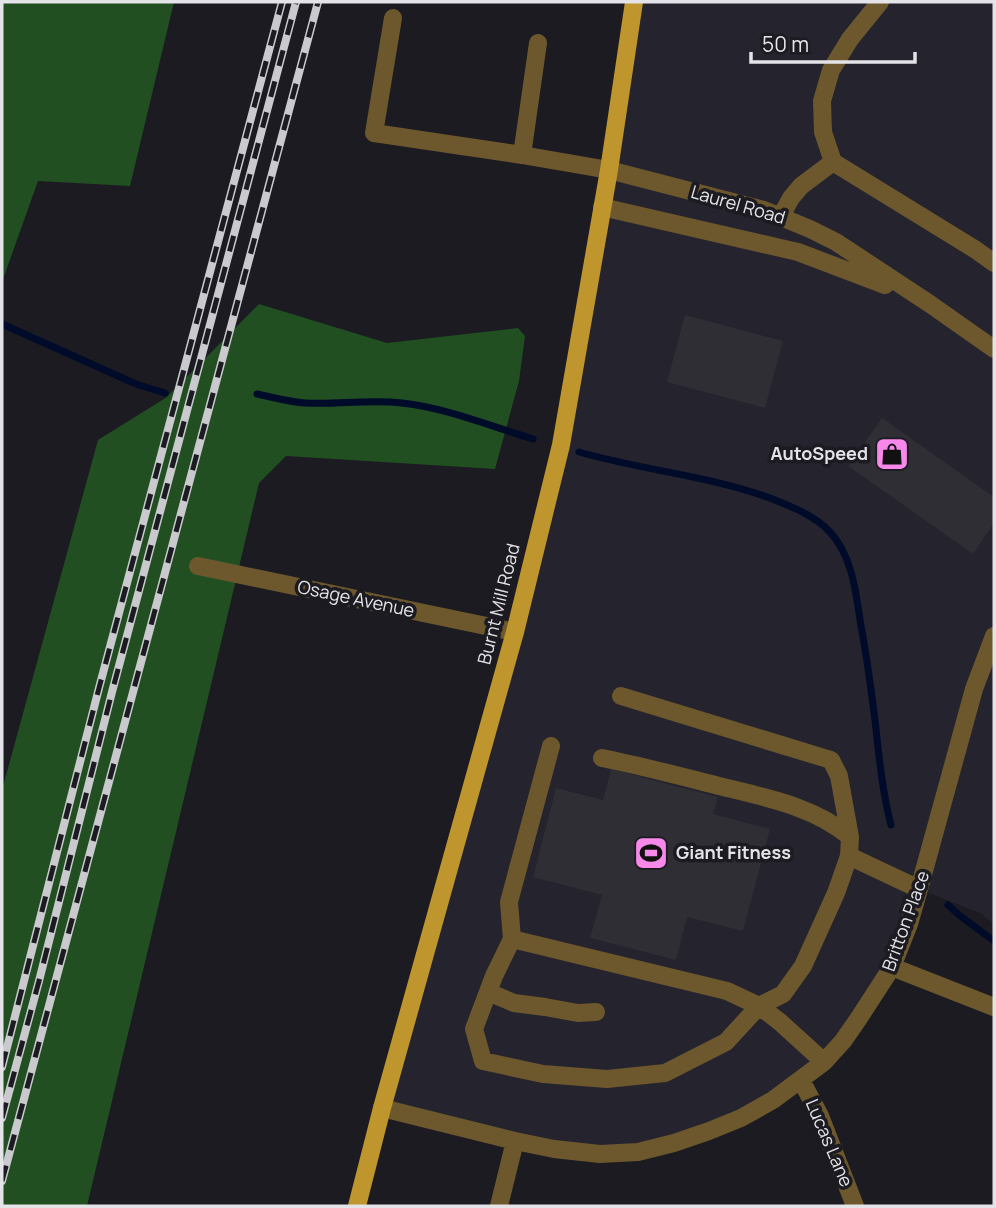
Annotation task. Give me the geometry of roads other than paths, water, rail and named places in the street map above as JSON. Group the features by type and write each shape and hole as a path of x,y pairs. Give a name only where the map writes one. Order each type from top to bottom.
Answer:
{"main road":[{"name":"Burnt Mill Road","path":"357,1206 515,632 561,445 610,170 634,2"}],"street":[{"path":"880,2 850,38 831,70 822,101 823,132 833,162 994,263"},
{"name":"Laurel Road","path":"393,18 374,133 610,170 764,210 836,242 994,349"},
{"path":"522,155 538,43"},
{"path":"781,216 801,186 833,162"},
{"name":"Laurel Road","path":"602,208 797,252 930,304"},
{"name":"Osage Avenue","path":"198,566 515,632"},
{"name":"Britton Place","path":"382,1108 515,1142 554,1149 600,1154 638,1152 674,1143 741,1118 801,1080 824,1062 843,1041 892,967 909,924 974,689 994,636"},
{"path":"551,746 509,902 512,939 474,1029 483,1061 543,1074 607,1079 665,1073 726,1042 759,1006 783,994 803,966 836,894 849,856 850,837 839,776 831,760 621,695"},
{"path":"603,758 780,801 838,826 850,837"},
{"path":"849,856 919,889"},
{"path":"512,939 727,991 759,1006 824,1062"},
{"path":"892,967 994,1007"},
{"path":"488,992 514,1003 578,1013 596,1012"},
{"name":"Lucas Lane","path":"801,1080 820,1116 855,1206"},
{"path":"499,1206 515,1142"}],"waterway":[{"path":"2,324 136,384 165,393"},
{"path":"257,394 305,403 377,402 419,405 533,439"},
{"path":"579,452 747,490 802,512 830,532 849,564 855,589 891,825"},
{"path":"948,905 994,941"}],"railway":[{"path":"2,1067 99,688 282,2"},
{"path":"2,1118 112,692 296,2"},
{"path":"2,1181 318,2"}],"place":[{"name":"AutoSpeed","path":"892,454"},
{"name":"Giant Fitness","path":"651,853"}]}
